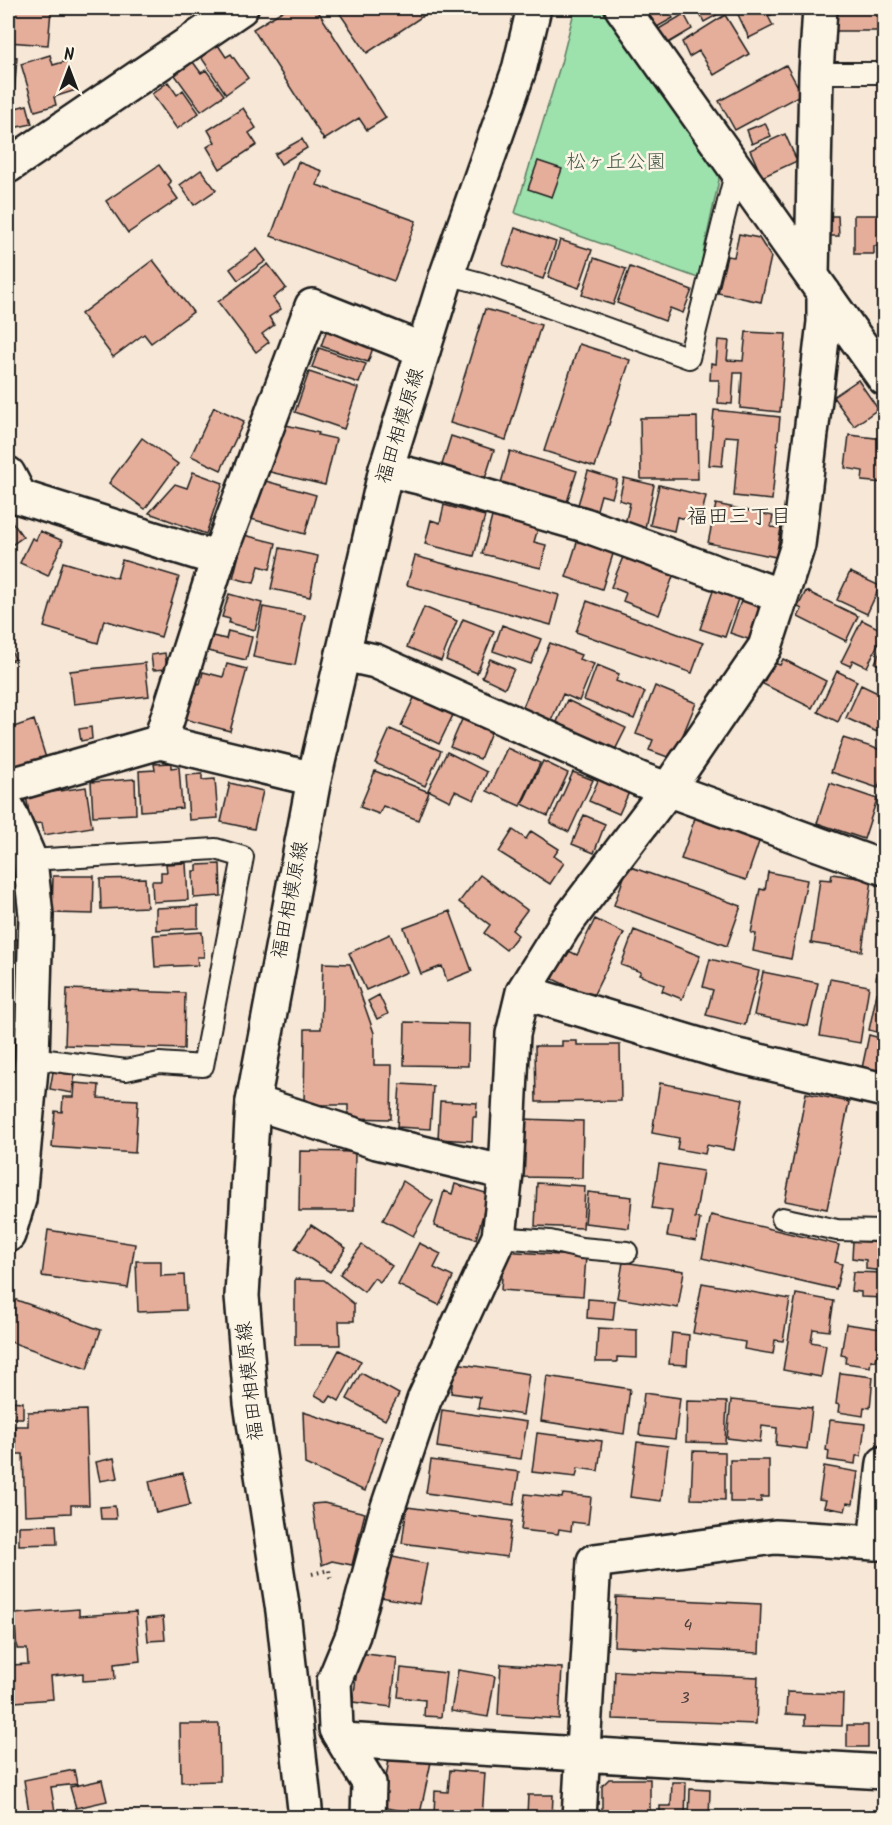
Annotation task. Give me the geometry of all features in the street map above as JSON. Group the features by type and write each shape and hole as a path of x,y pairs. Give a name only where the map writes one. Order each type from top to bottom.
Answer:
{"street":[{"path":"8,165 241,8"},
{"name":"福田相模原線","path":"306,1818 283,1611 251,1403 242,1296 253,1102 314,779 386,469 447,274 519,70 534,8"},
{"path":"622,8 885,378"},
{"path":"368,1818 369,1783 336,1729 334,1681 352,1635 385,1516 424,1400 499,1237 506,1173 513,1034 523,992 564,926 668,789 765,647 798,545 824,322 818,285 816,73 820,8"},
{"path":"160,742 218,559 312,306 423,350"},
{"path":"386,469 585,525 781,596"},
{"path":"8,474 20,497 218,559"},
{"path":"343,654 375,662 642,780 885,868"},
{"path":"8,786 160,742 314,779"},
{"path":"8,809 30,860 36,915 23,1072 18,1200 8,1235"},
{"path":"523,992 729,1054 885,1090"},
{"path":"253,1102 377,1142 506,1173"},
{"path":"579,1818 594,1561 775,1537 880,1543 885,1463"},
{"path":"343,1740 885,1772"}],"lane":[{"path":"816,73 885,73"},
{"path":"447,274 481,283 689,358 736,170"},
{"path":"23,1072 126,1070 159,1063 203,1066 243,857 216,849 30,860"},
{"path":"782,1218 837,1230 885,1231"},
{"path":"499,1237 550,1241 581,1248 627,1251"}],"path":[{"path":"312,1574 329,1570"}],"green space":[{"name":"松ヶ丘公園","path":"575,8 607,8 717,165 719,180 698,278 515,213 561,63"}],"building":[{"path":"8,8 51,10 48,45 8,42"},
{"path":"287,8 316,8 386,118 367,130 359,118 324,140 253,29"},
{"path":"336,8 435,8 367,53"},
{"path":"661,8 667,8 673,18 657,27 649,15"},
{"path":"722,8 724,11 704,22 698,10"},
{"path":"735,8 787,8 768,16 773,26 749,38"},
{"path":"834,8 880,8 880,31 834,31"},
{"path":"684,14 692,29 665,45 657,30"},
{"path":"725,15 749,54 714,75 699,51 689,57 682,42"},
{"path":"218,45 226,57 231,54 248,78 226,94 201,57"},
{"path":"50,55 53,65 67,61 76,90 54,97 56,105 35,111 21,64"},
{"path":"8,56 17,57 14,96 8,96"},
{"path":"193,62 201,73 206,70 224,95 201,111 175,75"},
{"path":"786,65 802,94 735,130 719,101"},
{"path":"168,82 177,95 183,90 199,113 177,129 152,94"},
{"path":"27,105 32,124 8,129 8,110"},
{"path":"243,108 256,128 249,133 257,145 220,169 207,147 215,142 208,130"},
{"path":"765,123 771,136 752,144 747,130"},
{"path":"785,134 797,161 762,177 750,150"},
{"path":"302,139 307,148 281,164 275,154"},
{"path":"538,161 562,169 552,197 528,189"},
{"path":"298,162 322,171 317,185 416,221 394,281 271,236"},
{"path":"159,165 171,182 168,185 178,199 128,233 106,201"},
{"path":"201,170 216,190 194,205 180,185"},
{"path":"854,215 884,215 884,246 874,246 874,254 854,254"},
{"path":"828,216 838,216 839,236 828,236"},
{"path":"515,228 556,242 543,279 503,265"},
{"path":"739,234 759,238 771,257 761,302 718,293 727,256 734,257"},
{"path":"560,240 592,250 579,288 548,277"},
{"path":"257,249 266,261 238,280 230,269"},
{"path":"594,258 626,269 613,305 582,295"},
{"path":"153,260 193,312 151,343 144,334 113,357 81,314"},
{"path":"268,264 286,288 273,298 281,309 269,317 274,325 262,334 269,342 256,352 218,302"},
{"path":"630,267 692,290 683,313 670,308 665,321 617,303"},
{"path":"485,309 541,325 506,440 450,423"},
{"path":"327,329 374,345 368,362 321,346"},
{"path":"746,332 786,334 780,412 740,408 742,373 734,373 732,404 718,403 719,380 710,380 711,363 716,364 718,340 729,341 727,360 743,361"},
{"path":"579,344 630,360 595,467 544,451"},
{"path":"319,348 366,364 359,383 312,367"},
{"path":"309,372 358,388 344,429 295,412"},
{"path":"858,380 878,409 854,426 833,397"},
{"path":"214,407 244,421 221,470 191,456"},
{"path":"714,410 780,417 772,500 734,496 739,437 725,436 722,466 709,465"},
{"path":"697,417 698,479 641,479 640,418"},
{"path":"282,424 336,439 325,485 270,472"},
{"path":"849,435 884,439 884,483 862,481 863,471 845,468"},
{"path":"451,436 494,450 484,482 441,468"},
{"path":"142,438 178,464 145,509 109,483"},
{"path":"510,451 577,471 567,502 501,483"},
{"path":"588,471 617,480 612,498 601,495 596,513 577,508"},
{"path":"193,472 223,483 206,534 149,513 175,484 187,488"},
{"path":"624,478 654,485 645,528 625,524 630,503 619,500"},
{"path":"262,480 316,495 305,534 251,519"},
{"path":"659,485 706,496 700,522 677,517 674,531 650,525"},
{"path":"716,504 773,516 771,527 781,528 776,557 708,543"},
{"path":"444,505 485,516 474,556 425,544 431,520 440,523"},
{"path":"8,516 23,537 9,547 12,552 8,556"},
{"path":"492,517 538,528 534,542 546,545 541,568 482,554"},
{"path":"40,531 63,541 48,576 20,563 32,538 36,540"},
{"path":"244,535 276,543 270,569 259,566 254,583 233,578"},
{"path":"578,539 614,551 602,589 566,577"},
{"path":"280,548 318,556 310,597 271,589"},
{"path":"625,552 675,571 659,615 623,601 626,593 611,587"},
{"path":"415,556 559,595 551,625 407,585"},
{"path":"122,560 179,577 161,637 104,620 98,643 44,627 63,562 117,578"},
{"path":"850,572 880,586 867,614 837,600"},
{"path":"714,588 739,596 725,637 700,629"},
{"path":"806,591 858,616 846,641 798,617 802,609 798,607"},
{"path":"229,594 262,603 255,630 229,623 230,619 222,617"},
{"path":"742,598 756,603 760,612 751,640 730,633"},
{"path":"587,601 703,643 692,673 576,632"},
{"path":"263,607 305,615 295,665 253,657"},
{"path":"424,607 457,621 441,661 407,647"},
{"path":"463,619 494,631 477,673 446,660"},
{"path":"862,620 884,631 867,667 853,660 850,666 841,662"},
{"path":"502,625 541,639 531,664 493,651"},
{"path":"228,631 252,637 246,660 208,651 212,636 226,639"},
{"path":"8,642 15,659 8,662"},
{"path":"884,642 884,667 875,663"},
{"path":"550,643 581,655 579,659 594,664 579,701 563,694 551,721 522,709"},
{"path":"165,653 167,669 153,670 151,655"},
{"path":"490,659 514,669 505,688 482,677"},
{"path":"783,659 826,681 812,708 763,684 774,663 780,665"},
{"path":"145,663 149,696 74,704 70,671"},
{"path":"227,664 247,669 230,731 184,719 194,683 200,684 203,672 223,677"},
{"path":"597,665 619,674 616,681 645,692 634,719 584,700"},
{"path":"837,671 857,681 838,722 818,712"},
{"path":"861,685 884,696 884,735 846,718"},
{"path":"655,686 696,703 673,759 649,750 653,740 636,734"},
{"path":"415,696 453,715 439,744 401,726"},
{"path":"567,700 626,728 614,752 556,724"},
{"path":"464,715 493,727 480,759 450,747"},
{"path":"34,720 46,758 8,770 8,729"},
{"path":"91,727 92,739 81,741 79,729"},
{"path":"390,729 441,751 425,786 375,763"},
{"path":"843,738 884,751 884,771 878,788 831,772"},
{"path":"507,748 540,763 520,806 487,791"},
{"path":"447,752 487,772 474,800 455,791 450,801 428,790"},
{"path":"543,761 568,773 548,816 522,804"},
{"path":"171,763 171,768 179,767 182,808 141,811 139,771 155,770 154,764"},
{"path":"375,771 429,792 418,820 383,806 379,814 360,807"},
{"path":"573,772 593,780 569,832 550,823"},
{"path":"202,774 202,780 215,779 218,818 189,820 186,775"},
{"path":"600,776 630,790 619,814 589,801"},
{"path":"135,779 136,814 93,816 91,782"},
{"path":"230,783 263,791 254,829 221,822"},
{"path":"830,783 877,799 864,839 817,823"},
{"path":"86,787 92,827 44,835 42,823 31,824 26,796"},
{"path":"584,815 605,824 594,853 572,844"},
{"path":"695,818 760,839 746,880 681,859"},
{"path":"513,830 526,839 531,831 559,849 554,856 564,863 550,884 499,852"},
{"path":"186,863 188,900 153,902 152,881 161,881 161,872 167,872 166,864"},
{"path":"220,864 221,896 194,898 193,871 197,871 197,865"},
{"path":"628,866 741,906 727,946 614,905"},
{"path":"768,872 807,880 791,959 753,951 756,934 751,933 760,889 765,890"},
{"path":"832,874 872,880 862,951 811,943 820,879 831,880"},
{"path":"480,875 527,910 512,930 518,935 506,950 484,933 490,925 459,902"},
{"path":"53,876 94,876 93,914 52,913"},
{"path":"145,878 147,907 101,909 100,879"},
{"path":"198,906 198,928 156,930 156,908"},
{"path":"450,911 472,971 447,981 442,966 421,974 404,928"},
{"path":"595,919 624,933 592,998 553,979 567,950 577,955"},
{"path":"634,930 700,956 682,999 662,991 664,985 639,975 641,972 621,965"},
{"path":"202,932 204,957 197,957 198,965 155,967 153,935"},
{"path":"390,934 407,972 366,990 349,953"},
{"path":"8,939 17,939 16,969 8,969"},
{"path":"884,949 884,981 876,979"},
{"path":"710,959 759,971 745,1025 706,1015 713,990 703,987"},
{"path":"323,963 350,964 374,1033 374,1065 392,1065 391,1119 348,1118 348,1105 304,1105 305,1029 321,1029"},
{"path":"763,972 818,983 808,1026 754,1015"},
{"path":"830,979 869,986 860,1043 820,1036"},
{"path":"67,989 185,993 184,1049 65,1045"},
{"path":"877,993 884,995 884,1034 869,1030"},
{"path":"379,995 388,1014 377,1019 368,1001"},
{"path":"405,1022 469,1024 468,1066 404,1065"},
{"path":"8,1031 18,1032 15,1060 8,1059"},
{"path":"869,1035 884,1039 884,1077 861,1073"},
{"path":"562,1041 577,1041 577,1045 620,1045 621,1101 536,1102 535,1046 562,1046"},
{"path":"53,1072 75,1075 72,1093 50,1089"},
{"path":"75,1083 99,1085 98,1098 138,1100 135,1153 52,1147 55,1111 62,1112 63,1097 74,1097"},
{"path":"660,1083 743,1099 734,1150 707,1145 705,1154 677,1149 679,1138 652,1133"},
{"path":"400,1084 433,1086 430,1129 397,1127"},
{"path":"806,1093 849,1102 827,1209 785,1201"},
{"path":"440,1101 477,1103 476,1117 473,1117 472,1141 438,1139"},
{"path":"521,1119 583,1121 582,1178 520,1177"},
{"path":"300,1151 355,1152 354,1211 299,1211"},
{"path":"659,1164 703,1171 695,1218 700,1219 696,1241 667,1236 672,1211 652,1208"},
{"path":"403,1181 433,1201 413,1236 383,1220"},
{"path":"537,1183 585,1186 583,1228 535,1226"},
{"path":"455,1184 489,1194 476,1239 434,1226 444,1191 452,1194"},
{"path":"588,1192 632,1197 629,1228 585,1223"},
{"path":"711,1215 839,1245 835,1262 842,1264 836,1289 702,1258"},
{"path":"311,1225 346,1248 330,1272 295,1249"},
{"path":"48,1230 135,1244 128,1288 42,1276"},
{"path":"853,1241 884,1243 884,1271 866,1269 866,1260 852,1258"},
{"path":"419,1243 441,1254 434,1268 453,1277 439,1305 398,1285"},
{"path":"362,1245 392,1266 380,1282 374,1278 364,1292 340,1274"},
{"path":"504,1251 586,1257 583,1296 501,1290"},
{"path":"136,1261 161,1261 161,1276 184,1275 186,1310 138,1312"},
{"path":"623,1262 684,1271 678,1308 617,1298"},
{"path":"853,1272 884,1273 884,1298 861,1297 861,1292 851,1291"},
{"path":"295,1279 324,1280 354,1304 354,1321 339,1321 340,1345 295,1345"},
{"path":"702,1283 790,1299 783,1341 775,1340 773,1354 744,1349 745,1342 693,1333"},
{"path":"796,1294 834,1301 829,1331 813,1329 811,1342 826,1345 821,1377 783,1370"},
{"path":"8,1297 101,1330 87,1369 8,1341"},
{"path":"588,1299 615,1301 613,1320 587,1318"},
{"path":"846,1324 881,1329 876,1361 871,1360 870,1367 845,1363 846,1356 841,1355"},
{"path":"598,1328 637,1330 637,1358 617,1357 617,1362 596,1362"},
{"path":"672,1333 689,1335 687,1365 669,1364"},
{"path":"339,1350 361,1361 339,1401 331,1396 327,1402 315,1395"},
{"path":"455,1363 529,1374 523,1415 478,1408 480,1397 451,1393"},
{"path":"361,1373 399,1394 385,1420 347,1399"},
{"path":"840,1373 873,1377 870,1408 864,1407 863,1416 838,1412 839,1405 836,1404"},
{"path":"547,1376 630,1389 624,1434 541,1421"},
{"path":"644,1393 680,1398 675,1439 639,1435"},
{"path":"731,1400 812,1408 807,1449 776,1445 777,1428 762,1426 760,1442 727,1438"},
{"path":"8,1401 23,1402 23,1418 8,1418"},
{"path":"687,1401 727,1402 725,1443 686,1442"},
{"path":"86,1410 89,1505 71,1505 71,1513 25,1515 23,1454 16,1454 15,1426 28,1426 28,1412"},
{"path":"442,1410 527,1422 521,1459 437,1447"},
{"path":"303,1412 382,1437 365,1491 305,1464"},
{"path":"830,1420 865,1424 861,1456 856,1456 855,1464 828,1460 829,1451 826,1450"},
{"path":"537,1433 602,1441 598,1471 578,1468 576,1477 532,1472"},
{"path":"637,1442 668,1446 661,1501 630,1497"},
{"path":"693,1451 725,1452 725,1500 691,1499"},
{"path":"114,1458 118,1478 100,1481 96,1462"},
{"path":"431,1460 519,1472 514,1505 426,1493"},
{"path":"730,1460 769,1460 769,1497 761,1497 761,1502 730,1502"},
{"path":"824,1466 858,1472 853,1504 847,1503 845,1511 824,1507 826,1500 819,1499"},
{"path":"183,1473 190,1505 156,1513 149,1481"},
{"path":"525,1494 562,1498 563,1494 591,1497 588,1524 572,1522 571,1531 559,1529 558,1534 521,1530"},
{"path":"324,1503 365,1513 352,1565 332,1561 322,1565 312,1504"},
{"path":"115,1506 116,1519 101,1519 100,1507"},
{"path":"407,1507 512,1521 507,1557 402,1543"},
{"path":"56,1525 57,1544 19,1545 19,1526"},
{"path":"383,1555 427,1564 419,1604 375,1596"},
{"path":"616,1597 761,1604 759,1653 614,1646"},
{"path":"79,1609 79,1616 136,1612 140,1661 114,1664 115,1679 83,1681 83,1673 51,1676 53,1699 15,1702 12,1665 28,1664 27,1649 17,1649 14,1614"},
{"path":"163,1617 165,1640 148,1641 146,1619"},
{"path":"8,1618 10,1618 13,1650 8,1651"},
{"path":"359,1653 397,1658 391,1707 353,1702"},
{"path":"501,1664 562,1668 559,1719 498,1715"},
{"path":"401,1668 446,1673 441,1717 424,1716 425,1700 398,1697"},
{"path":"458,1670 495,1676 488,1717 451,1711"},
{"path":"615,1671 758,1677 756,1724 613,1719"},
{"path":"787,1692 843,1694 842,1726 805,1725 805,1715 786,1714"},
{"path":"180,1724 219,1724 220,1781 181,1782"},
{"path":"847,1725 868,1725 868,1747 847,1747"},
{"path":"390,1754 431,1762 420,1814 381,1807"},
{"path":"74,1770 77,1784 51,1787 56,1818 30,1818 24,1780"},
{"path":"450,1770 485,1773 482,1818 434,1815 435,1791 448,1792"},
{"path":"609,1779 650,1779 650,1818 602,1818 602,1786"},
{"path":"102,1780 107,1801 76,1808 70,1787"},
{"path":"672,1782 686,1782 685,1818 660,1818 660,1806 671,1806"},
{"path":"690,1789 710,1790 709,1818 689,1818"},
{"path":"528,1795 553,1795 552,1818 494,1818 494,1814 527,1815"},
{"path":"119,1811 119,1818 71,1818 70,1814"}],"district":[{"name":"福田三丁目","path":"739,517"}]}
